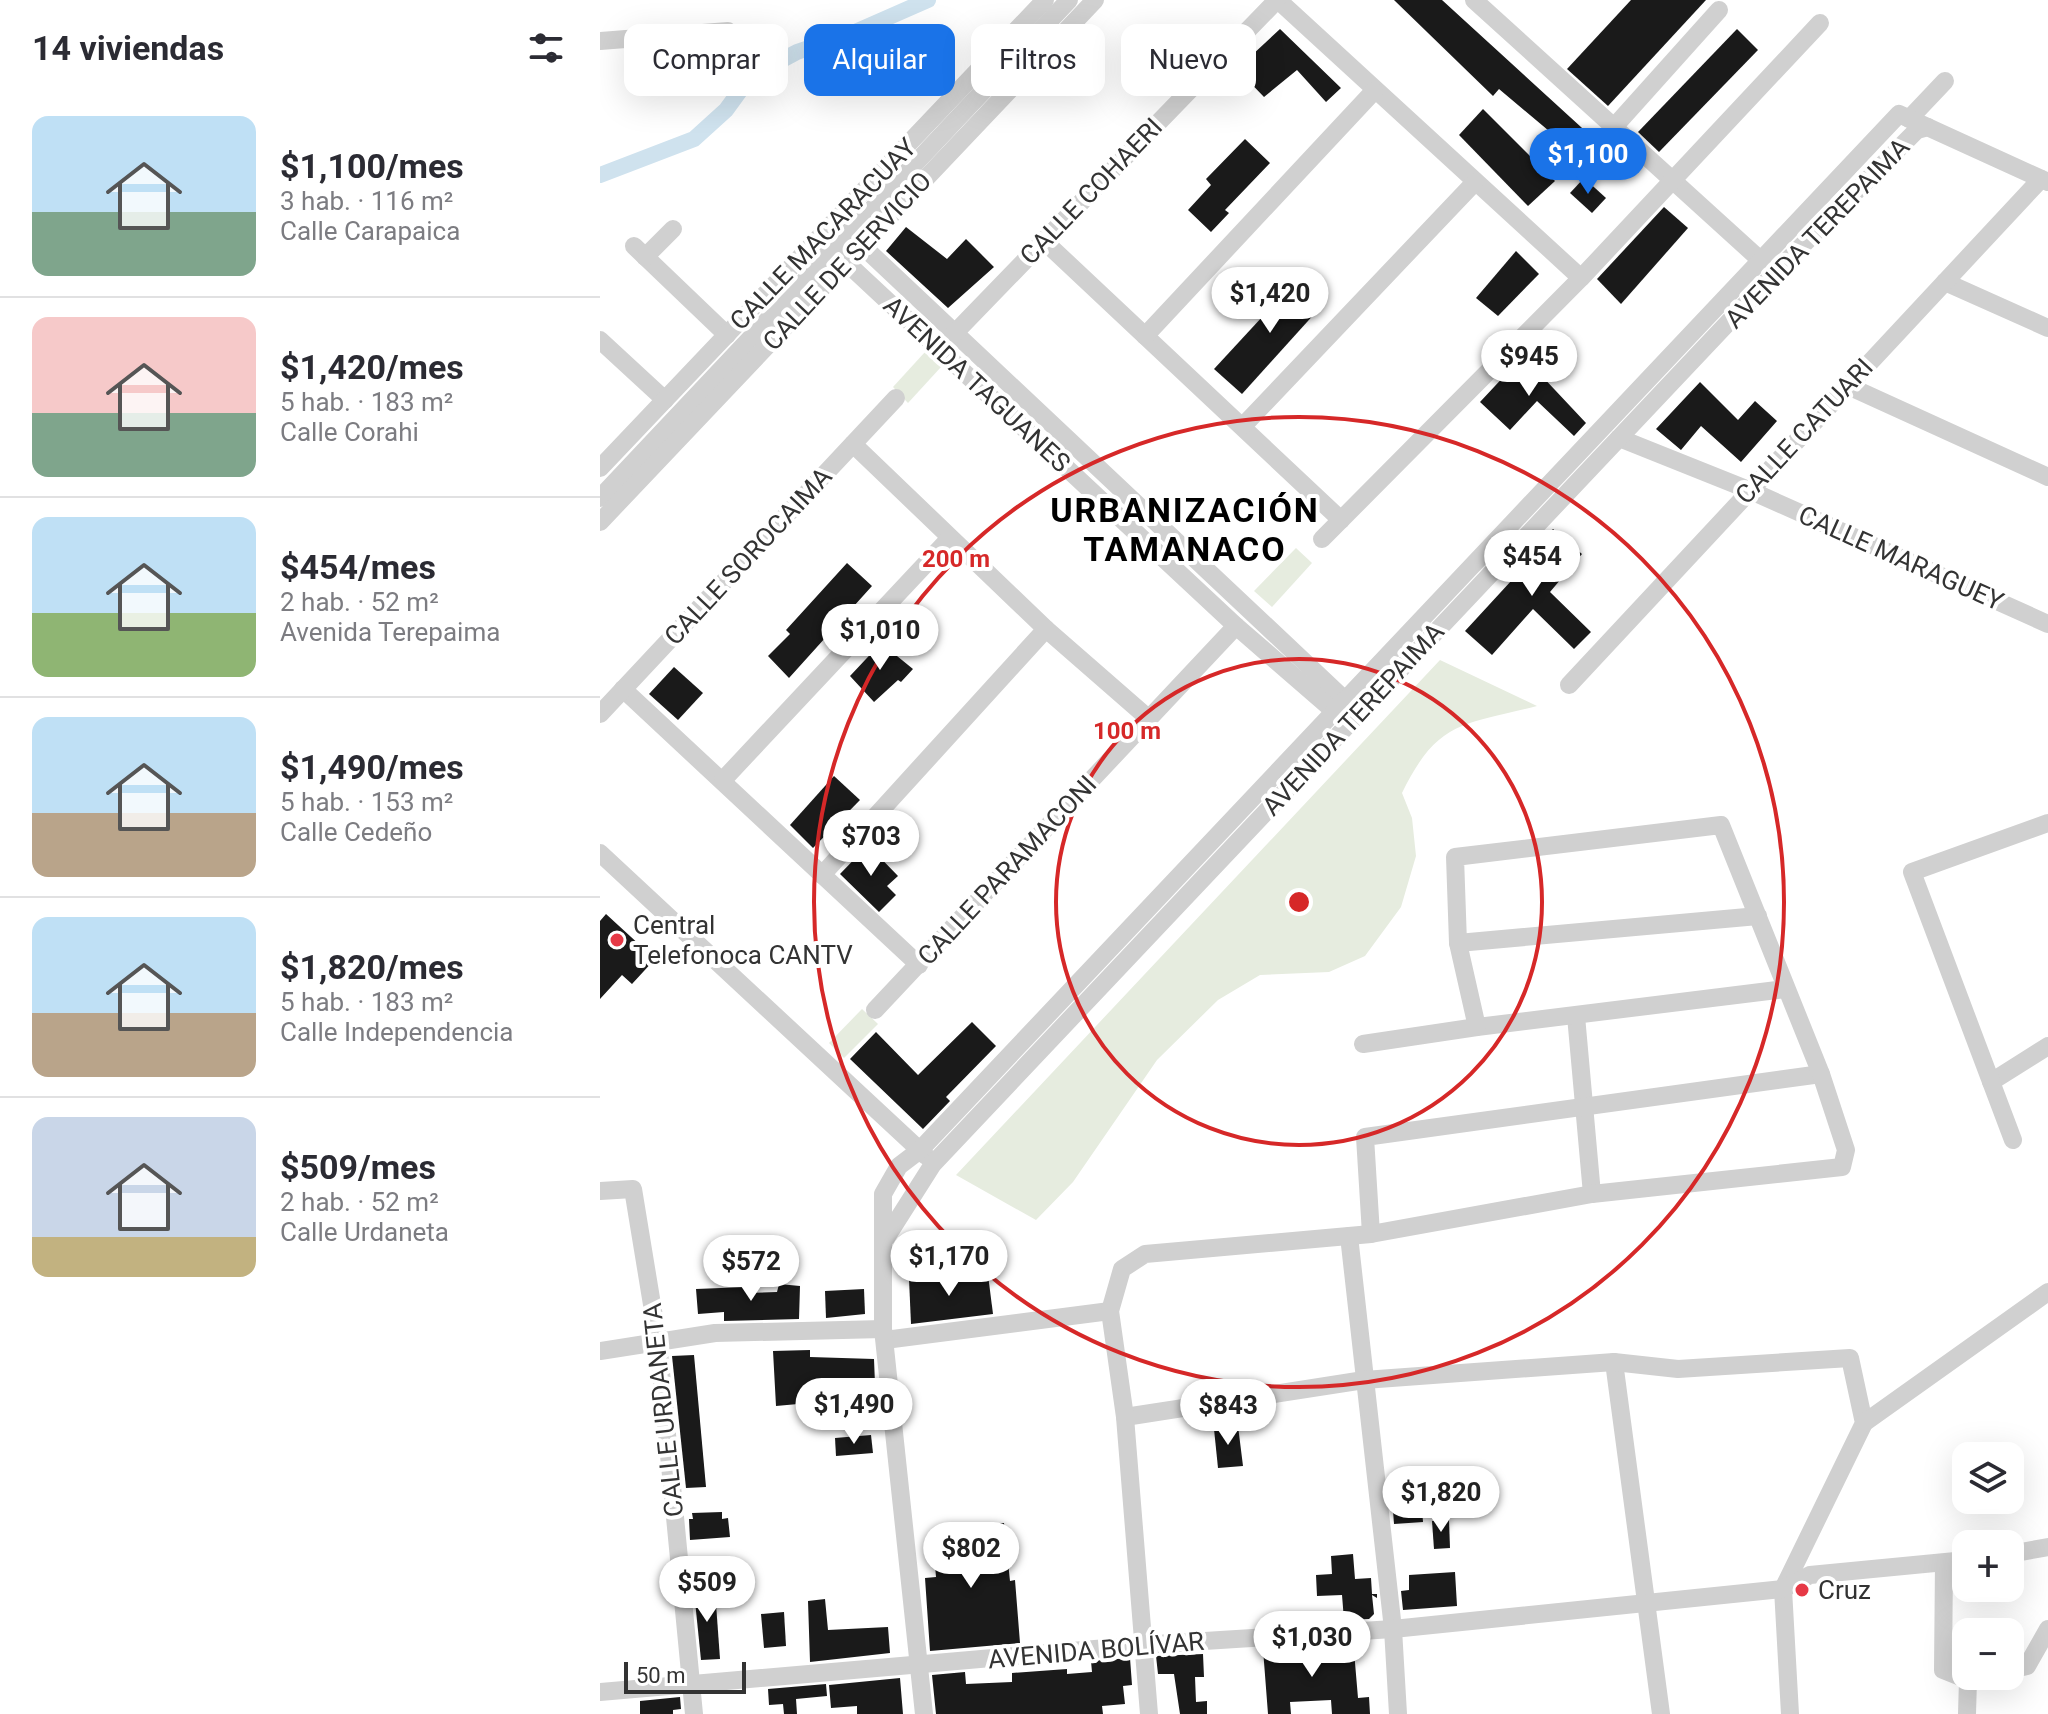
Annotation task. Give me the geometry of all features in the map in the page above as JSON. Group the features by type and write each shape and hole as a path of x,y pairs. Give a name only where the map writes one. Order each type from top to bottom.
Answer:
{"street":[{"name":"CALLE MACARACUAY","path":"600,498 833,250 1045,0"},
{"name":"CALLE MACARACUAY","path":"848,233 1069,0"},
{"name":"CALLE DE SERVICIO","path":"600,522 848,233 1095,0"},
{"path":"1277,0 1581,278"},
{"name":"CALLE COHAERI","path":"940,348 1277,0"},
{"path":"1474,0 1775,273"},
{"path":"1614,127 1719,10"},
{"path":"1322,539 1581,278 1820,23"},
{"path":"600,41 624,39"},
{"path":"1909,119 1945,81"},
{"path":"1145,336 1374,91"},
{"name":"AVENIDA TEREPAIMA","path":"886,1238 926,1157 1343,712 1760,259 1899,114 1928,127"},
{"path":"1928,127 2045,180"},
{"name":"AVENIDA TEREPAIMA","path":"1343,712 1619,438 1775,273 1917,130 1928,127"},
{"name":"CALLE CATUARI","path":"1569,685 1846,385 2045,180"},
{"path":"1244,425 1475,182"},
{"path":"673,229 639,252 727,335"},
{"name":"AVENIDA TAGUANES","path":"848,233 955,333 1343,712"},
{"path":"1043,240 1244,425 1341,520"},
{"name":"CALLE MACARACUAY","path":"600,468 727,335 833,250"},
{"name":"AVENIDA TAGUANES","path":"833,250 1236,626 1343,712"},
{"path":"1945,282 2048,328"},
{"path":"600,340 665,400"},
{"path":"1846,385 2048,477"},
{"name":"CALLE SOROCAIMA","path":"600,714 896,398"},
{"name":"CALLE MARAGUEY","path":"1619,438 1749,490 2048,624"},
{"path":"853,444 949,539 1148,718"},
{"path":"723,780 949,539"},
{"name":"CALLE PARAMACONI","path":"875,1010 1236,626"},
{"path":"822,875 1046,629"},
{"path":"623,689 919,965"},
{"path":"2013,1140 1912,872 2048,823"},
{"path":"1149,1714 1141,1645 1125,1417 1110,1311 1122,1269 1145,1254 1371,1234 1592,1194 1842,1167 1846,1150 1821,1074 1721,825 1455,857 1458,943 1477,1027"},
{"path":"600,853 926,1157 899,1166 883,1194 886,1238 884,1335 924,1714"},
{"path":"1458,943 1758,916"},
{"path":"1363,1044 1785,989"},
{"path":"1576,1016 1581,1107 1592,1194"},
{"path":"1991,1082 2048,1046"},
{"path":"1371,1234 1365,1137 1821,1074"},
{"name":"CALLE URDANETA","path":"600,1191 633,1189 658,1341 694,1714"},
{"path":"1349,1236 1393,1629 1398,1714"},
{"path":"1790,1714 1783,1589 1864,1423 2048,1292"},
{"path":"600,1351 715,1333 884,1335 1110,1311"},
{"path":"1125,1417 1364,1380 1614,1362 1678,1369 1850,1358 1864,1423"},
{"path":"1614,1362 1661,1714"},
{"path":"2024,1551 2048,1547"},
{"name":"AVENIDA BOLÍVAR","path":"600,1692 1141,1645 1393,1629 1783,1589 1810,1575 1952,1562"},
{"path":"1944,1563 1943,1670 1952,1672"},
{"path":"2024,1667 2048,1629"},
{"path":"1967,1714 1974,1690"}],"shaded area":[{"path":"925,352 941,367 908,403 893,387"},
{"path":"1296,548 1312,563 1272,607 1254,591"},
{"path":"1440,660 1537,706 1456,729 1441,738 1415,769 1402,793 1412,818 1416,856 1401,907 1365,956 1329,972 1260,975 1218,1000 1157,1060 1073,1182 1036,1220 956,1175"},
{"path":"862,1009 878,1024 844,1058 829,1043"}],"building":[{"path":"1394,0 1442,0 1593,138 1575,159 1552,139 1555,136 1499,89 1493,96"},
{"path":"1631,0 1706,0 1608,106 1567,69"},
{"path":"1280,29 1341,88 1326,102 1297,70 1264,97 1256,89 1256,51"},
{"path":"1737,29 1758,50 1659,152 1638,132"},
{"path":"1483,109 1555,181 1528,206 1459,135"},
{"path":"1245,139 1270,163 1225,210 1229,213 1211,232 1188,210 1211,185 1206,179"},
{"path":"1584,178 1606,198 1592,213 1570,193"},
{"path":"1664,207 1688,228 1621,304 1597,279"},
{"path":"906,227 947,259 966,239 994,267 948,308 886,251"},
{"path":"1516,251 1539,274 1498,316 1476,298"},
{"path":"1301,275 1326,301 1242,394 1214,369"},
{"path":"1523,356 1586,423 1574,436 1537,401 1510,430 1480,402"},
{"path":"1700,382 1738,420 1755,401 1777,421 1741,462 1701,426 1681,450 1656,429"},
{"path":"1553,529 1582,554 1550,592 1591,632 1574,649 1533,609 1492,655 1465,631 1534,556 1531,554"},
{"path":"847,563 872,586 789,678 768,656 790,634 786,630"},
{"path":"881,643 913,669 874,702 850,676"},
{"path":"674,667 703,693 678,720 649,694"},
{"path":"834,776 860,800 813,848 790,825"},
{"path":"868,845 898,876 887,886 896,895 879,912 840,874"},
{"name":"Central Telefonoca CANTV","path":"606,914 655,959 632,984 622,975 600,999 600,921"},
{"path":"972,1022 996,1046 946,1097 950,1101 923,1129 850,1059 876,1032 918,1075"},
{"path":"988,1275 993,1314 911,1324 909,1279"},
{"path":"779,1284 800,1286 799,1319 724,1321 724,1312 698,1314 696,1289 746,1287 746,1293 777,1292"},
{"path":"864,1289 865,1314 826,1318 825,1291"},
{"path":"810,1350 810,1357 874,1359 875,1384 831,1386 822,1389 822,1394 798,1395 798,1404 776,1406 773,1351"},
{"path":"694,1355 706,1487 686,1488 672,1356"},
{"path":"1238,1426 1243,1466 1218,1468 1214,1429"},
{"path":"871,1435 873,1453 836,1456 835,1438"},
{"path":"1421,1495 1423,1522 1394,1524 1392,1497"},
{"path":"722,1512 722,1519 728,1518 730,1537 690,1540 689,1519 693,1519 692,1513"},
{"path":"1449,1520 1450,1548 1434,1549 1432,1521"},
{"path":"1004,1523 1010,1581 1015,1580 1020,1643 930,1651 925,1578 936,1577 932,1530"},
{"path":"1353,1554 1355,1579 1371,1578 1372,1594 1377,1594 1377,1598 1372,1595 1374,1614 1369,1619 1344,1620 1342,1595 1317,1596 1316,1575 1332,1574 1331,1556"},
{"path":"1455,1572 1457,1606 1403,1610 1401,1591 1409,1590 1409,1575"},
{"path":"715,1590 720,1659 701,1660 694,1591"},
{"path":"825,1599 828,1630 888,1627 890,1653 810,1662 808,1601"},
{"path":"784,1612 786,1646 764,1648 761,1614"},
{"path":"1329,1645 1329,1652 1354,1651 1358,1698 1369,1697 1370,1714 1332,1714 1331,1700 1290,1702 1291,1714 1268,1714 1263,1649"},
{"path":"1203,1654 1204,1677 1195,1677 1196,1702 1207,1701 1207,1714 1180,1714 1174,1674 1158,1674 1156,1656"},
{"path":"1130,1658 1132,1685 1123,1686 1125,1704 1102,1706 1103,1714 936,1714 932,1675 965,1672 966,1684 1012,1682 1012,1673 1067,1669 1067,1674 1092,1672 1091,1661"},
{"path":"900,1678 903,1714 857,1714 857,1706 831,1708 829,1685"},
{"path":"826,1684 827,1696 796,1699 797,1714 784,1714 783,1704 769,1705 768,1689"},
{"path":"680,1697 681,1709 673,1710 673,1714 640,1714 640,1701"}],"waterway":[{"path":"600,175 694,139 726,110 750,77 797,52 855,32 928,0"}],"place":[{"name":"Central Telefonoca CANTV","path":"617,940"},
{"name":"Cruz","path":"1802,1590"}],"district":[{"name":"URBANIZACIÓN TAMANACO","path":"1185,530"}]}
